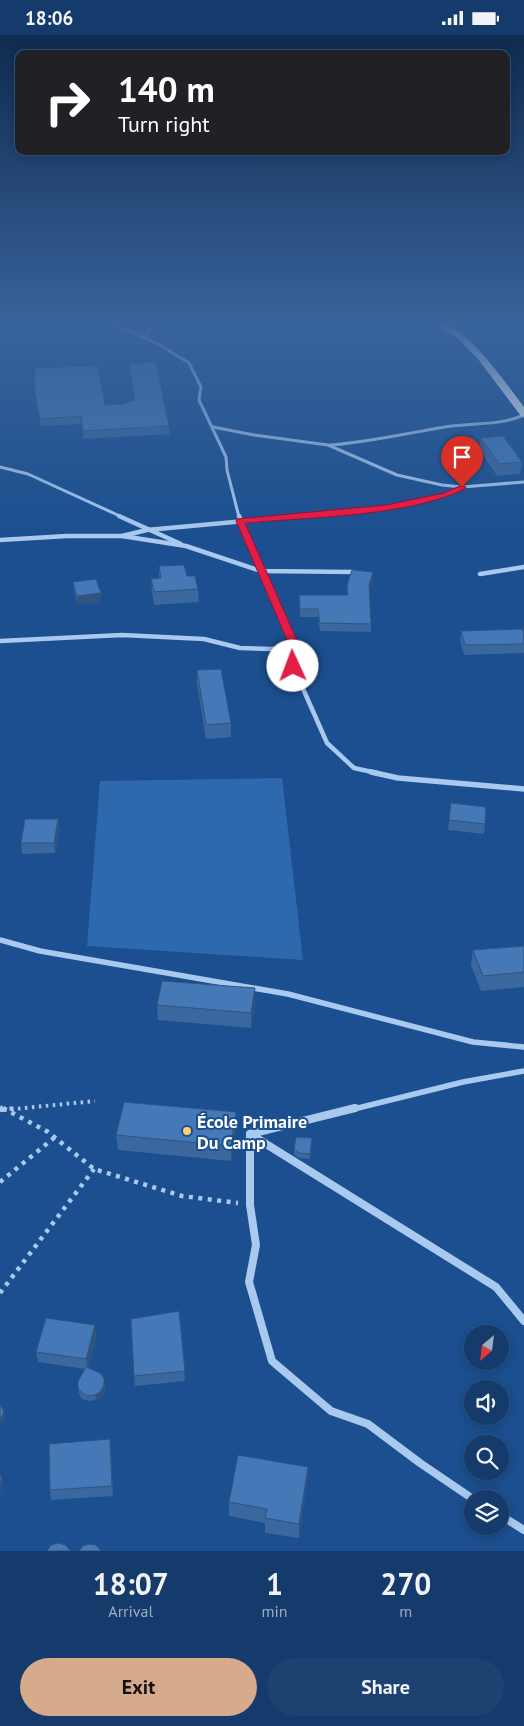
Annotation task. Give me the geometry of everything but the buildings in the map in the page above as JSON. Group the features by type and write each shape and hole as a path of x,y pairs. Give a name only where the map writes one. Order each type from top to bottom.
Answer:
{"highway":[{"path":"508,393 524,415"}],"street":[{"path":"200,393 199,400 226,457 227,470 240,521 295,647 293,666 327,743 354,767 398,778 524,789"},
{"path":"213,427 254,435 328,445 353,443 453,426 486,423 498,424 524,415"},
{"path":"328,445 397,475 442,485 462,487 485,483 524,482"},
{"path":"0,467 9,468 36,478 147,530 186,546 261,571 354,572"},
{"path":"122,536 147,530 386,508 446,495 462,487"},
{"path":"0,540 67,536 122,536 186,546"},
{"path":"480,574 524,567"},
{"path":"0,641 150,636 204,639 240,648 270,649 295,647"},
{"path":"0,940 40,951 288,994 473,1042 524,1047"},
{"path":"250,1134 463,1082 524,1071"},
{"path":"250,1134 250,1205 256,1245 249,1282 272,1361 331,1411 368,1424 464,1493"},
{"path":"250,1134 496,1287 524,1321"},
{"path":"509,1521 524,1530"}],"path":[{"path":"0,1109 95,1101"},
{"path":"6,1110 55,1137 94,1169 182,1196 250,1205"},
{"path":"0,1181 7,1178 55,1137"},
{"path":"0,1293 94,1169"}],"shaded area":[{"path":"282,778 303,960 87,946 100,781"}],"place":[{"name":"École Primaire Du Camp","path":"187,1131"}],"route":[{"path":"293,666 295,647 240,521 386,508 446,495 462,487"}]}
